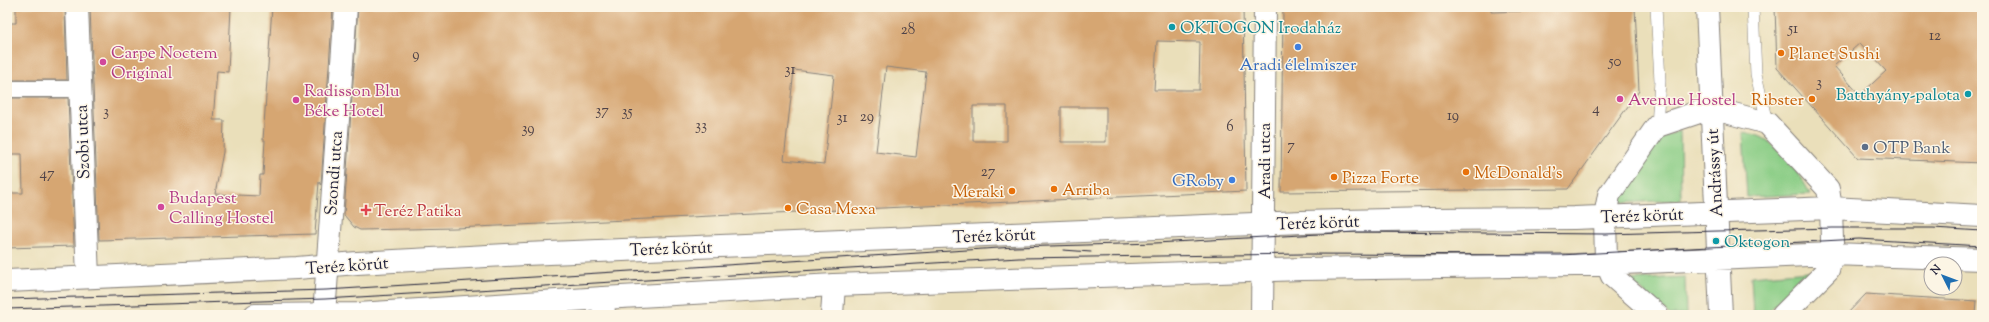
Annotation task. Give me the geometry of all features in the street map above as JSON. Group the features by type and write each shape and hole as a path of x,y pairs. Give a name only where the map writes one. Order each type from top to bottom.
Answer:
{"main road":[{"name":"Szobi utca","path":"77,7 88,277"},
{"name":"Szondi utca","path":"324,314 346,7"},
{"name":"Aradi utca","path":"1262,315 1265,7"},
{"name":"Andrássy út","path":"1707,7 1721,315"},
{"path":"1657,315 1612,276 1606,262 1605,216 1609,195 1657,126 1711,108 1767,123 1828,189 1831,208 1832,254 1828,270 1783,315"},
{"name":"Teréz körút","path":"7,281 328,266 525,254 1264,224 1430,219 1574,218 1831,208 1982,216"},
{"path":"255,315 358,314 603,306 834,285 1263,270 1564,265 1606,262 1832,254 1982,259"},
{"path":"832,315 834,285"}],"street":[{"path":"7,89 80,89"}],"lane":[{"path":"1656,7 1660,81 1657,126"},
{"path":"1753,7 1756,74 1767,123"}],"green space":[{"path":"1680,131 1681,200 1619,203 1628,181 1650,149 1669,135"},
{"path":"1743,133 1759,136 1775,147 1796,170 1810,194 1747,197"},
{"path":"1809,271 1765,315 1753,315 1751,276"},
{"path":"1685,277 1686,315 1670,315 1629,280"}],"building":[{"path":"16,7 65,7 67,80 7,80 7,23 16,23"},
{"path":"90,7 231,7 228,72 217,71 213,120 224,120 223,152 215,194 259,196 260,175 263,175 265,140 263,140 272,7 333,7 321,185 319,182 315,234 99,240"},
{"path":"358,7 1243,7 1246,191 455,228 360,230 354,227 344,215","holes":["1157,41 1200,42 1199,90 1154,90","886,67 926,72 916,157 876,152","794,70 834,75 824,164 784,160","973,106 1007,106 1007,141 973,141","1061,107 1106,107 1106,142 1061,142"]},
{"path":"1283,7 1491,7 1491,12 1529,11 1529,7 1635,7 1639,91 1568,189 1281,192"},
{"path":"1775,7 1982,7 1982,163 1858,158 1777,68","holes":["1860,43 1886,71 1860,95 1834,66"]},
{"path":"7,98 68,98 74,246 7,248 7,193 23,193 22,154 7,154"},
{"path":"1866,294 1977,301 1976,315 1846,315"}],"tram line":[{"path":"7,299 326,290 1015,247 1155,243 1356,232 1605,234 1832,228 1933,228 1982,231"},
{"path":"7,309 325,299 1019,258 1302,254 1560,255 1859,239 1982,246"},
{"path":"1063,250 1091,252"}],"place":[{"name":"OKTOGON Irodaház","path":"1172,27"},
{"name":"Aradi élelmiszer","path":"1298,47"},
{"name":"Planet Sushi","path":"1781,53"},
{"name":"Carpe Noctem Original","path":"103,62"},
{"name":"Batthyány-palota","path":"1968,94"},
{"name":"Avenue Hostel","path":"1620,99"},
{"name":"Ribster","path":"1812,99"},
{"name":"Radisson Blu Béke Hotel","path":"296,100"},
{"name":"OTP Bank","path":"1865,147"},
{"name":"McDonald's","path":"1466,172"},
{"name":"Pizza Forte","path":"1334,177"},
{"name":"GRoby","path":"1232,180"},
{"name":"Arriba","path":"1054,189"},
{"name":"Meraki","path":"1012,191"},
{"name":"Budapest Calling Hostel","path":"161,207"},
{"name":"Casa Mexa","path":"788,208"},
{"name":"Teréz Patika","path":"366,210"},
{"name":"Oktogon","path":"1716,241"}]}
